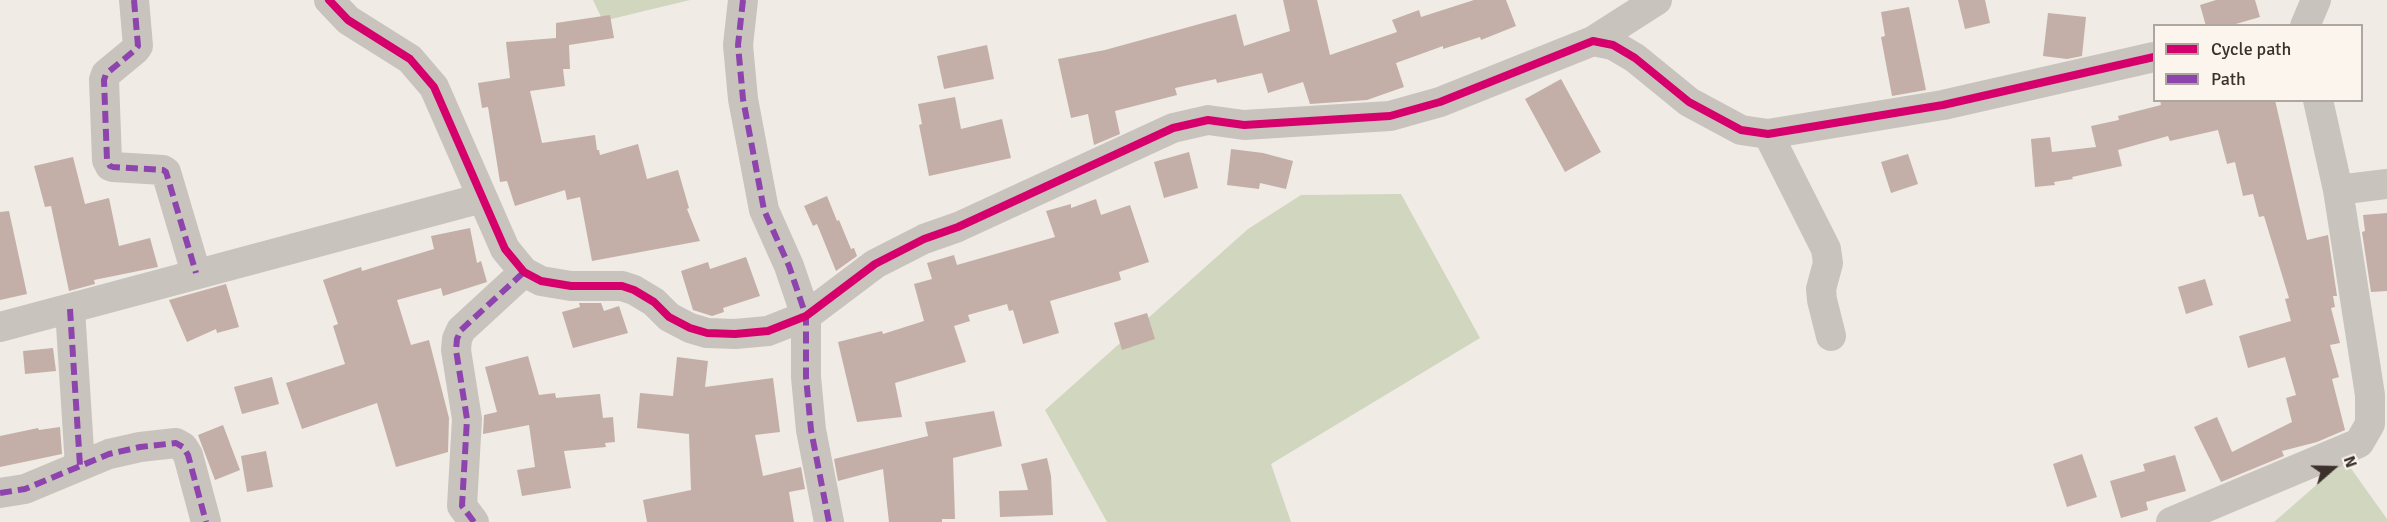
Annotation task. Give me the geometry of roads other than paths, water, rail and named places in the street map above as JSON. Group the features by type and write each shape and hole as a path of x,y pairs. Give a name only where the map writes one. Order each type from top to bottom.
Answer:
{"street":[{"path":"134,0 138,46 106,74 104,80 107,160 113,167 166,172 196,273"},
{"path":"329,0 348,20 410,59 434,87 505,249 524,272 541,281 571,286 622,286 654,302 669,317 690,328 707,333 735,334 768,331 806,316 875,264 924,239 958,227 1173,128 1208,120 1244,125 1390,116 1440,102 1593,41 1657,0"},
{"path":"743,0 738,45 743,99 764,210 789,266 806,316 806,377 812,430 829,522"},
{"path":"2306,24 2316,0"},
{"path":"1593,41 1613,45 1635,58 1689,102 1741,130 1768,134 1943,105 2153,57"},
{"path":"2171,522 2359,442 2370,424 2370,395 2338,190 2318,102"},
{"path":"1768,134 1826,249 1828,263 1821,289 1832,336"},
{"path":"2338,190 2387,184"},
{"path":"0,327 482,198"},
{"path":"474,522 462,506 467,419 456,350 457,339 461,330 524,272"},
{"path":"70,309 80,466"},
{"path":"0,493 24,489 109,454 140,447 176,443 183,447 188,455 206,522"}]}
